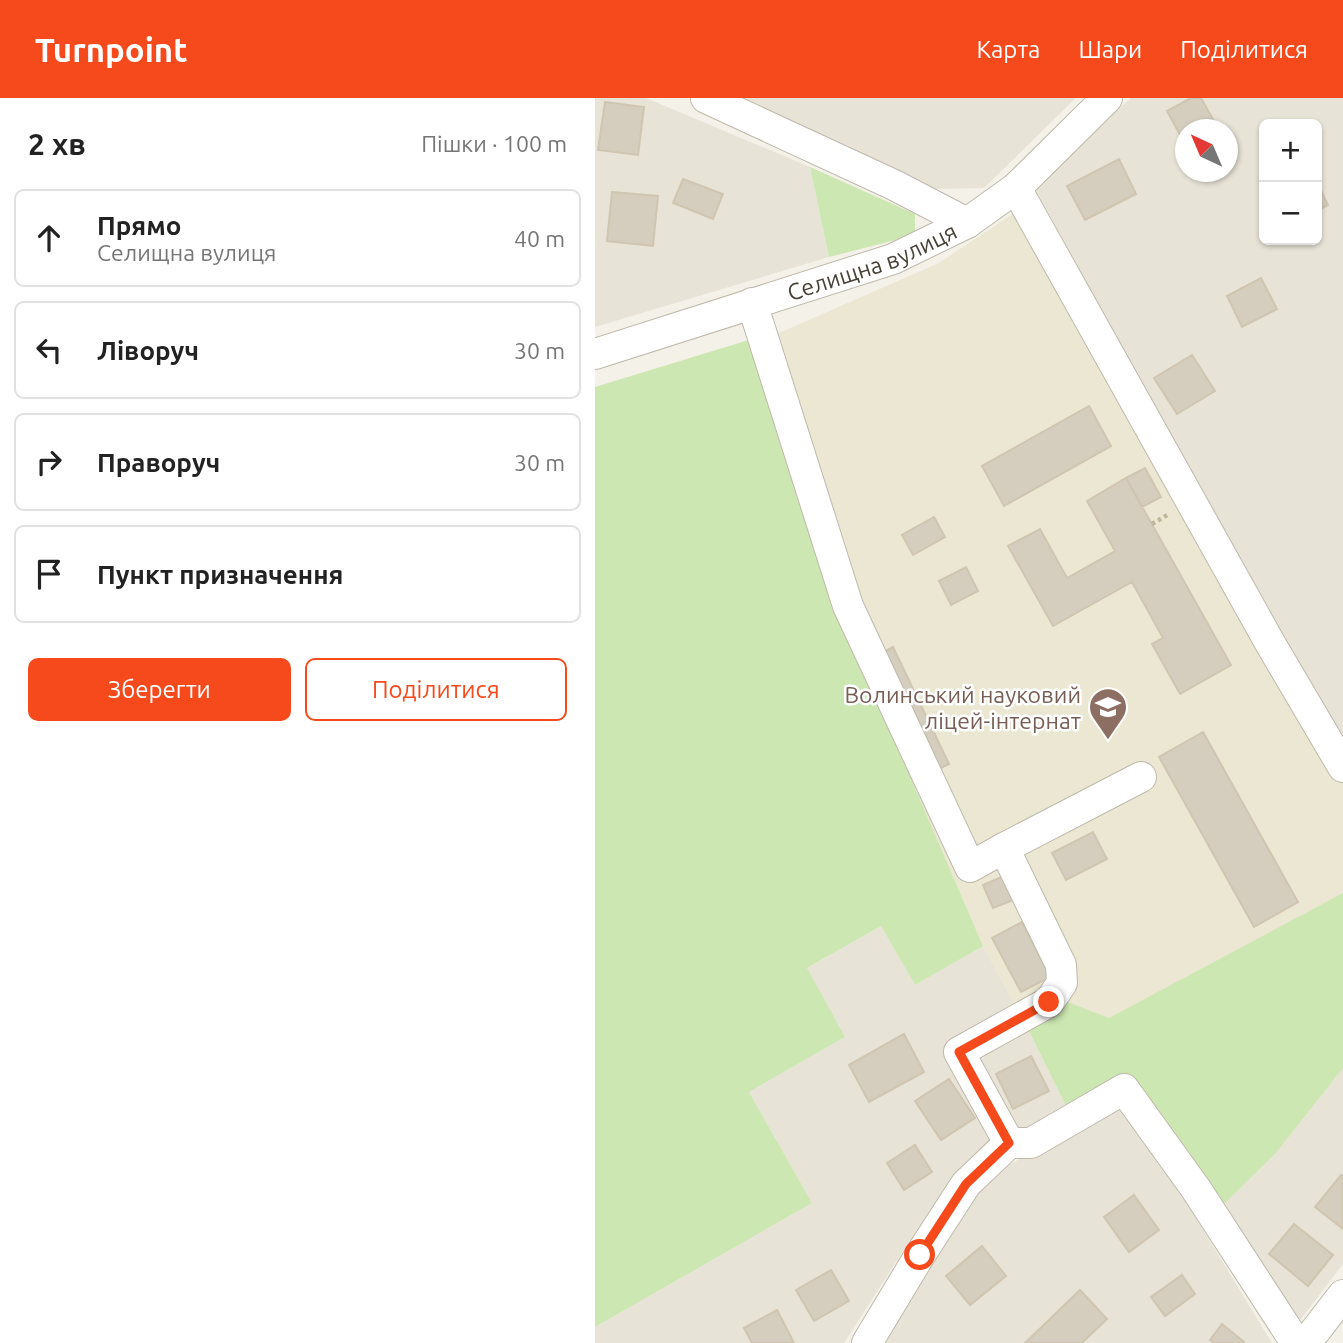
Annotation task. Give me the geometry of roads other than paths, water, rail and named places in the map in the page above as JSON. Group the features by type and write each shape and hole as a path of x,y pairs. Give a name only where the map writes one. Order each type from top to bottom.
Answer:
{"street":[{"path":"706,98 894,185 967,223"},
{"name":"Селищна вулиця","path":"595,354 893,259 967,223 1016,188 1107,98"},
{"path":"1016,188 1263,631 1343,767"},
{"path":"752,303 848,606 970,867 1141,777"},
{"path":"1004,848 1061,965 1062,983 1049,1002 959,1052 1009,1143"},
{"path":"867,1343 966,1184 1009,1143 1031,1143 1124,1089 1196,1189 1296,1343"},
{"path":"1306,1343 1343,1295"}],"place":[{"name":"Волинський науковий ліцей-інтернат","path":"1108,741"}]}
